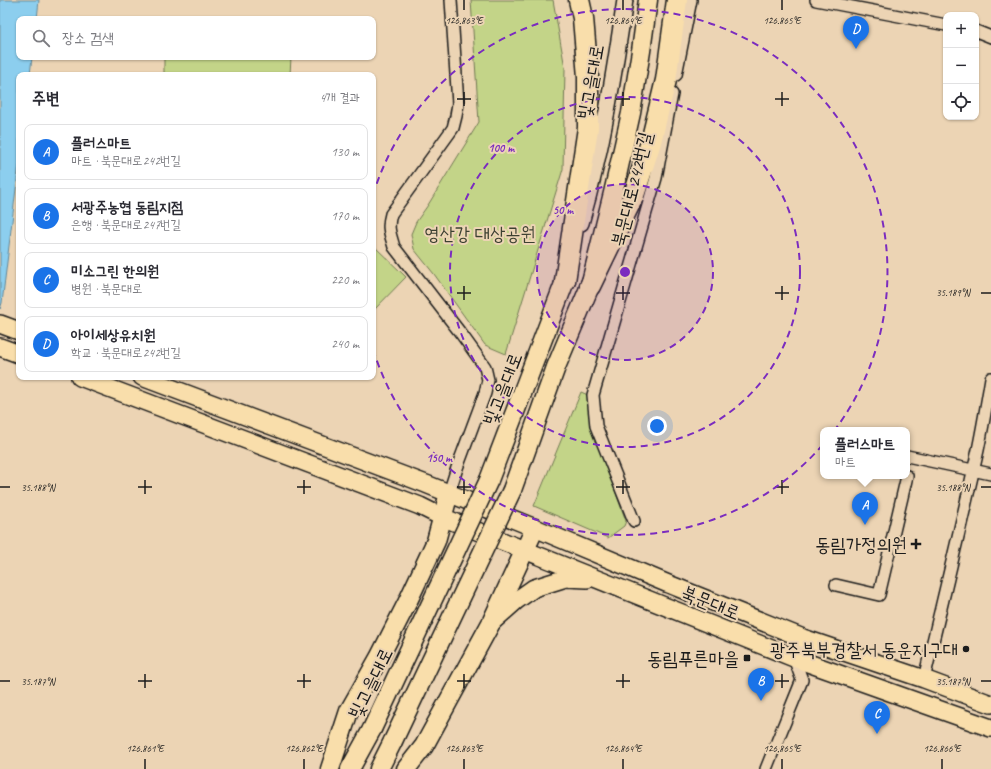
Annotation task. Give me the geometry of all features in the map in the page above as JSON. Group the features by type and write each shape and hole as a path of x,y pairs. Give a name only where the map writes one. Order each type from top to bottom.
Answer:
{"highway":[{"path":"565,281 588,128 588,77 583,18 578,0"},
{"path":"590,286 631,112 648,0"},
{"path":"379,769 512,490 556,367 590,286 634,195 651,142 666,80 677,0"},
{"name":"빛고을대로","path":"350,769 372,729 489,480 565,281"},
{"path":"330,769 349,711 380,658 436,541 449,494"},
{"path":"406,769 424,746 491,623 535,528"}],"main road":[{"name":"빛고을대로","path":"565,281 592,182 607,114 624,0"},
{"path":"0,324 16,330"},
{"path":"0,347 16,353"},
{"name":"북문대로","path":"88,380 420,506 442,517 794,658 991,728"},
{"name":"북문대로","path":"150,380 426,484 803,638 924,679 991,704"},
{"path":"491,623 517,600 534,588 566,578 597,579"}],"street":[{"path":"449,494 457,468 485,394 488,380 485,367 394,247 390,235 389,224 391,214 453,128 458,104 451,0"},
{"name":"북문대로242번길","path":"634,521 596,426 593,395 656,178 691,0"},
{"path":"816,0 943,24"},
{"path":"979,32 991,37"},
{"path":"924,679 967,500 991,378"},
{"path":"910,457 991,474"},
{"path":"836,584 878,595 906,479"},
{"path":"766,769 802,680 794,658 803,638"}],"green space":[{"name":"영산강 대상공원","path":"471,0 553,0 565,68 563,169 506,354 485,345 434,274 414,249 411,234 416,222 479,122"},
{"path":"164,60 291,60 290,72 164,72"},
{"path":"376,248 406,277 376,308"},
{"path":"581,392 588,395 591,424 626,521 624,526 608,538 534,506"}],"water":[{"path":"0,0 39,0 37,16 16,16 16,60 32,60 30,72 16,72 16,189 0,309"}],"place":[{"name":"아이세상유치원","path":"856,49"},
{"name":"플러스마트","path":"865,525"},
{"name":"동림가정의원","path":"916,544"},
{"name":"광주북부경찰서 동운지구대","path":"966,649"},
{"name":"동림푸른마을","path":"747,658"},
{"name":"서광주농협 동림지점","path":"761,701"},
{"name":"미소그린 한의원","path":"877,734"}]}
